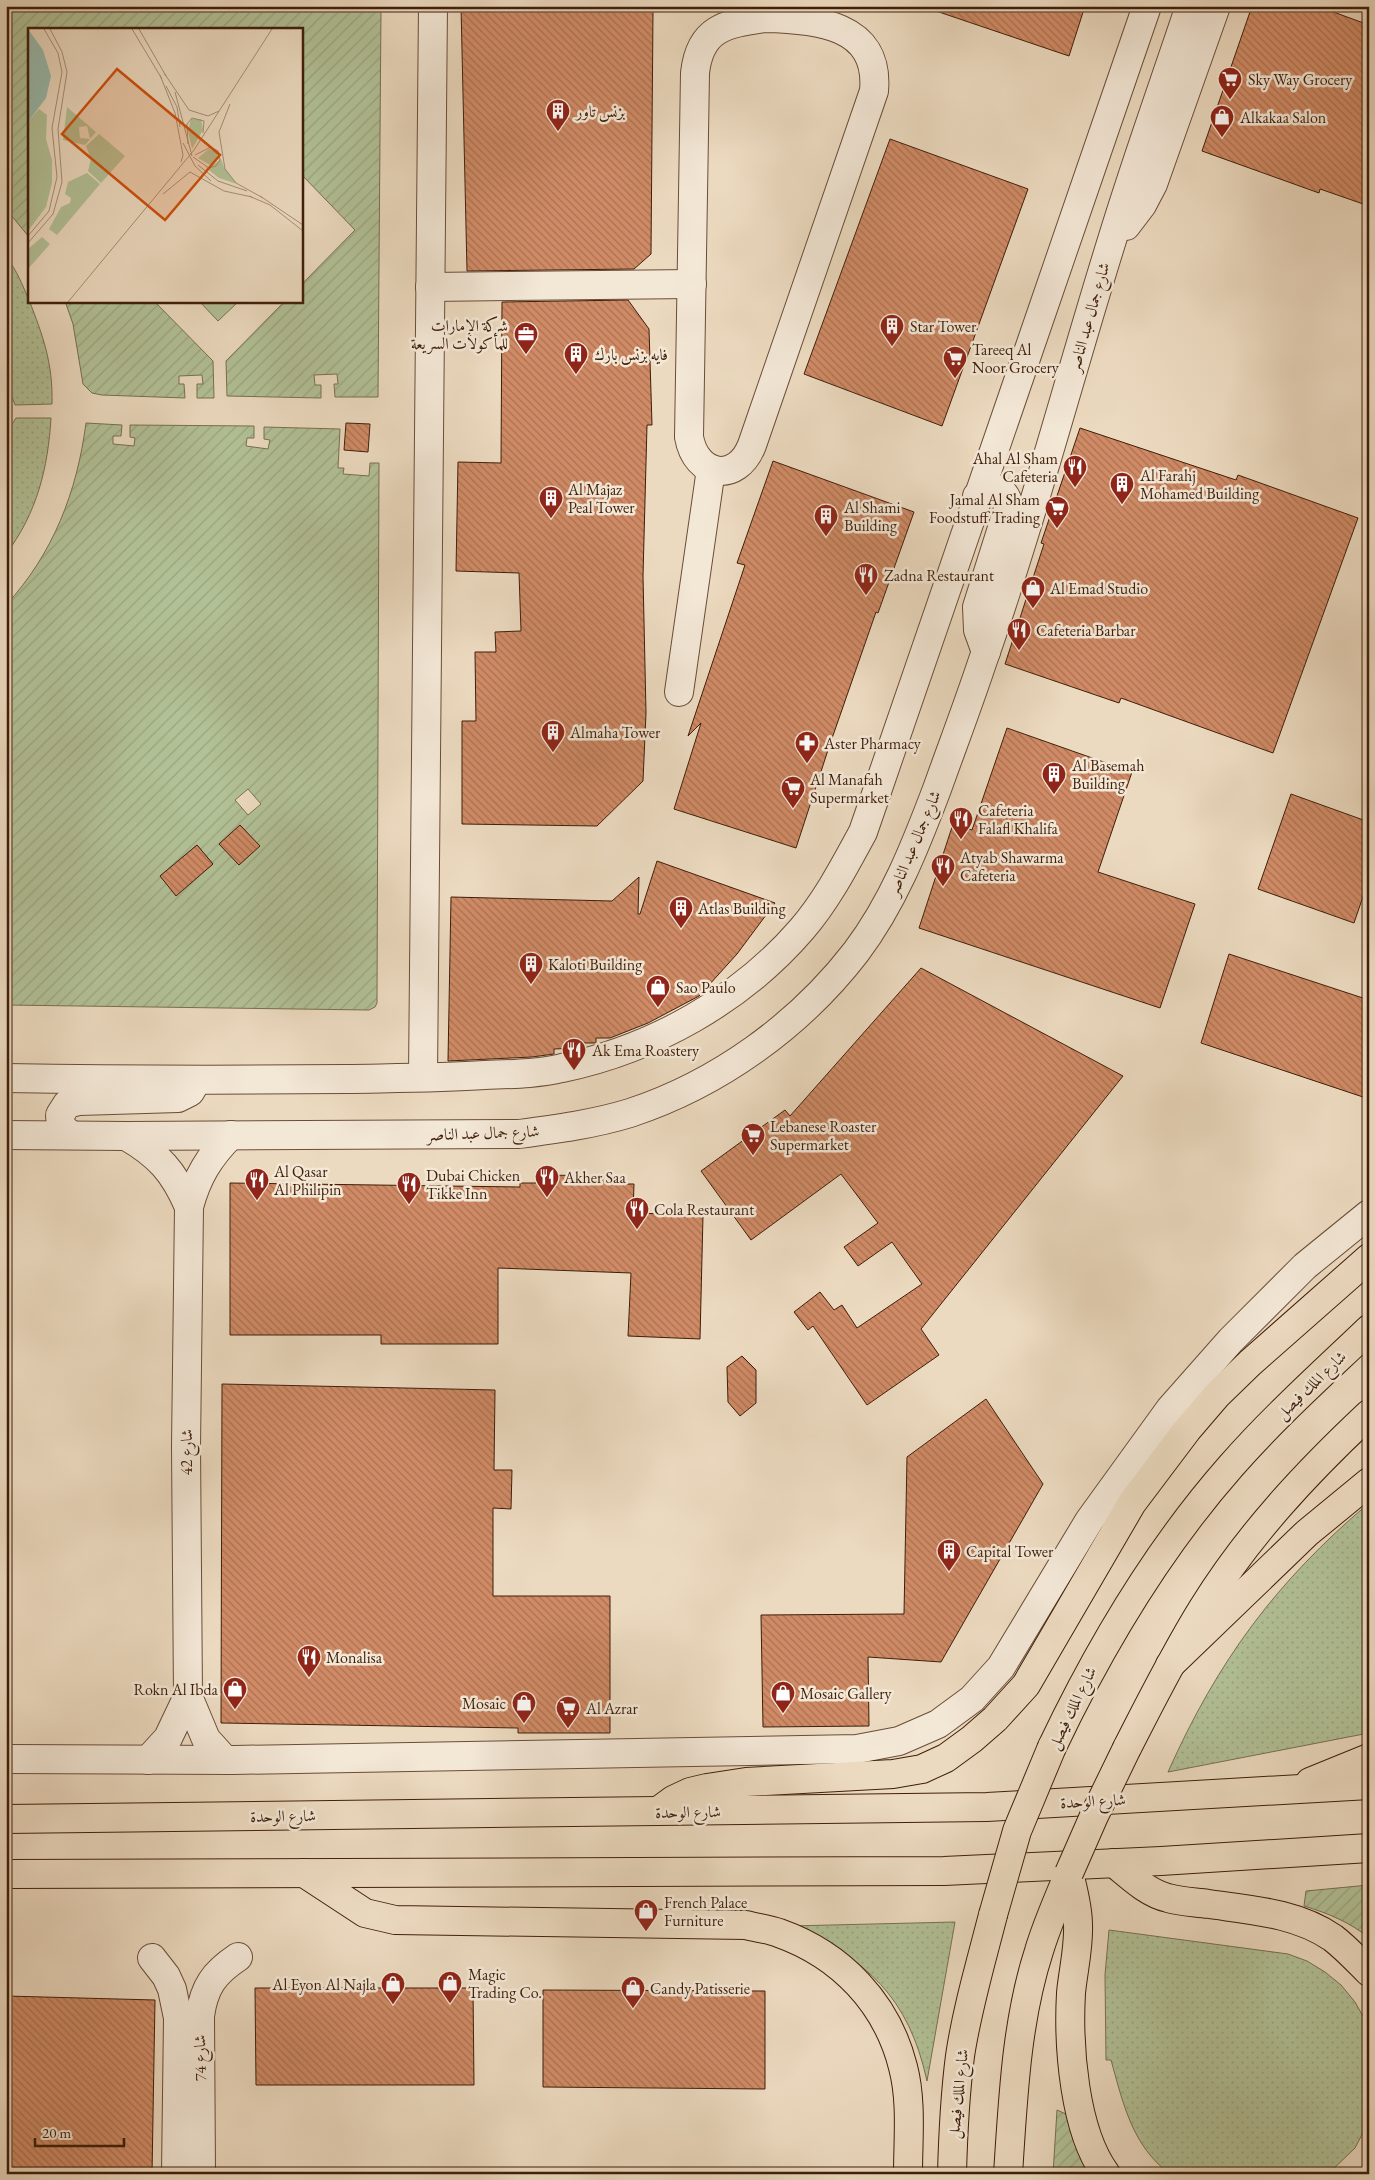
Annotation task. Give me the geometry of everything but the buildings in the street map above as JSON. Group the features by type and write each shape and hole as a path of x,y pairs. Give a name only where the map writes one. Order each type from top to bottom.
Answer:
{"main road":[{"path":"657,1812 673,1800 690,1792 707,1788 746,1782 892,1774 922,1769 946,1758 972,1739 995,1719 1026,1685 1132,1503 1187,1430 1217,1395 1250,1363 1369,1258"},
{"name":"شارع الملك فيصل","path":"952,2174 953,2136 960,2056 975,1981 1017,1831 1052,1747 1109,1636 1146,1577 1187,1520 1231,1466 1279,1415 1369,1329"},
{"path":"1008,2174 1014,2082 1025,2005 1039,1951 1069,1872 1094,1816 1170,1665 1204,1607 1242,1551 1284,1499 1369,1414"},
{"path":"1170,1665 1307,1533 1369,1482"},
{"path":"1292,1790 1369,1758"},
{"name":"شارع الوحدة","path":"6,1819 657,1812 987,1806 1369,1785"},
{"path":"6,1874 944,1871 1369,1848"},
{"path":"1114,1863 1138,1883 1166,1898 1264,1912 1311,1927 1332,1938 1351,1953 1369,1972"},
{"path":"304,1872 365,1913 395,1920 746,1925 778,1932 807,1945 835,1962 859,1984 878,2009 894,2037 904,2068 908,2100 908,2174"},
{"path":"1069,1872 1076,1905 1078,1927 1071,1993 1070,2030 1078,2097 1082,2122 1090,2146 1106,2174"}],"street":[{"path":"423,1077 433,6"},
{"path":"6,1078 197,1081 531,1073 562,1068 614,1053 659,1036 717,1004 762,970 802,929 836,882 863,832 1147,6"},
{"name":"شارع جمال عبد الناصر","path":"6,1135 519,1134 566,1128 630,1112 682,1092 732,1065 778,1032 819,994 856,952 887,905 913,854 986,652 1029,523 1112,239 1190,6"},
{"path":"1112,239 1129,223 1142,205 1153,184 1216,6"},
{"path":"764,18 792,18 821,23 848,32 859,40 868,51 874,64 874,91 747,458 737,467 724,471 711,469 700,462 692,450 690,437 692,284 695,73 697,55 706,39 719,28 736,22 764,18"},
{"path":"430,287 692,284"},
{"path":"679,692 711,469"},
{"path":"977,496 984,490 993,488 1001,491 1007,498 1009,506 977,607 978,630 986,652"},
{"path":"71,1135 61,1127 60,1115 67,1104 79,1101 178,1098 190,1092 197,1081"},
{"name":"شارع 42","path":"148,1760 168,1738 183,1710 188,1696 186,1447 188,1207 194,1186 203,1167 231,1135"},
{"name":"شارع 42","path":"126,1136 147,1148 165,1165 179,1184 188,1207"},
{"path":"6,1759 225,1760 857,1749 899,1741 938,1724 972,1699 1001,1667 1089,1521 1170,1409 1231,1340 1298,1272 1369,1214"},
{"name":"شارع 42","path":"188,1696 206,1739 225,1760"},
{"name":"شارع 74","path":"201,2174 200,2016 202,2003 213,1978 222,1968 238,1957"},
{"name":"شارع 74","path":"152,1958 166,1976 172,1989 178,2018 176,2174"}],"green space":[{"path":"6,6 381,6 378,397 335,397 334,384 338,384 337,374 314,375 315,385 321,385 321,398 227,396 226,361 284,302 302,302 302,284 355,230 302,175 302,28 28,28 28,236 6,209"},
{"path":"6,256 14,268 28,298 43,338 51,376 52,404 15,405 6,387"},
{"path":"65,302 155,302 213,361 214,398 197,398 197,384 203,384 202,375 179,376 179,384 184,384 185,398 92,393 83,384 73,324"},
{"path":"200,302 238,302 218,321"},
{"path":"16,418 51,418 47,455 39,489 26,522 6,554 6,434"},
{"path":"86,423 122,425 121,436 113,436 113,444 134,446 135,438 130,437 130,425 254,426 254,438 247,438 246,446 268,449 270,440 264,439 264,427 340,429 338,468 344,468 343,474 369,476 370,463 379,463 377,1003 375,1007 369,1010 6,1005 6,605 23,585 50,543 69,497 82,449","holes":["248,789 261,804 248,815 235,800","240,825 259,846 239,865 220,844","197,845 213,864 176,895 160,876"]},
{"path":"1369,1503 1369,1733 1168,1772 1207,1694 1252,1625 1305,1563"},
{"path":"1369,1885 1369,1938 1354,1927 1338,1919 1304,1906 1306,1891"},
{"path":"955,1922 927,2081 909,2026 881,1984 841,1952 817,1938 790,1926"},
{"path":"1109,1930 1288,1954 1307,1961 1341,1985 1355,2002 1369,2027 1369,2121 1355,2148 1328,2174 1170,2174 1157,2163 1146,2150 1131,2123 1111,2060 1106,2060 1105,1975"},
{"path":"1057,2110 1066,2114 1074,2138 1093,2174 1053,2174"}],"place":[{"name":"Sky Way Grocery","path":"1230,100"},
{"name":"بزنس تاور","path":"558,132"},
{"name":"Alkakaa Salon","path":"1222,138"},
{"name":"Star Tower","path":"892,347"},
{"name":"شركة الإمارات للمأكولات السريعة","path":"526,355"},
{"name":"فايه بزنس بارك","path":"576,375"},
{"name":"Tareeq Al Noor Grocery","path":"955,379"},
{"name":"Ahal Al Sham Cafeteria","path":"1075,488"},
{"name":"Al Farahj Mohamed Building","path":"1122,505"},
{"name":"Al Majaz Peal Tower","path":"551,519"},
{"name":"Jamal Al Sham Foodstuff Trading","path":"1057,529"},
{"name":"Al Shami Building","path":"826,537"},
{"name":"Zadna Restaurant","path":"866,596"},
{"name":"Al Emad Studio","path":"1033,609"},
{"name":"Cafeteria Barbar","path":"1019,651"},
{"name":"Almaha Tower","path":"553,753"},
{"name":"Aster Pharmacy","path":"807,764"},
{"name":"Al Basemah Building","path":"1054,795"},
{"name":"Al Manafah Supermarket","path":"793,809"},
{"name":"Cafeteria Falafl Khalifa","path":"961,840"},
{"name":"Atyab Shawarma Cafeteria","path":"943,887"},
{"name":"Atlas Building","path":"681,929"},
{"name":"Kaloti Building","path":"531,985"},
{"name":"Sao Paulo","path":"658,1008"},
{"name":"Ak Ema Roastery","path":"574,1071"},
{"name":"Lebanese Roaster Supermarket","path":"753,1156"},
{"name":"Akher Saa","path":"547,1198"},
{"name":"Al Qasar Al Philipin","path":"257,1201"},
{"name":"Dubai Chicken Tikke Inn","path":"409,1205"},
{"name":"Cola Restaurant","path":"637,1230"},
{"name":"Capital Tower","path":"949,1572"},
{"name":"Monalisa","path":"309,1678"},
{"name":"Rokn Al Ibda","path":"235,1710"},
{"name":"Mosaic Gallery","path":"783,1714"},
{"name":"Mosaic","path":"524,1724"},
{"name":"Al Azrar","path":"568,1729"},
{"name":"French Palace Furniture","path":"646,1932"},
{"name":"Magic Trading Co.","path":"450,2004"},
{"name":"Al Eyon Al Najla","path":"393,2005"},
{"name":"Candy Patisserie","path":"633,2009"}]}
